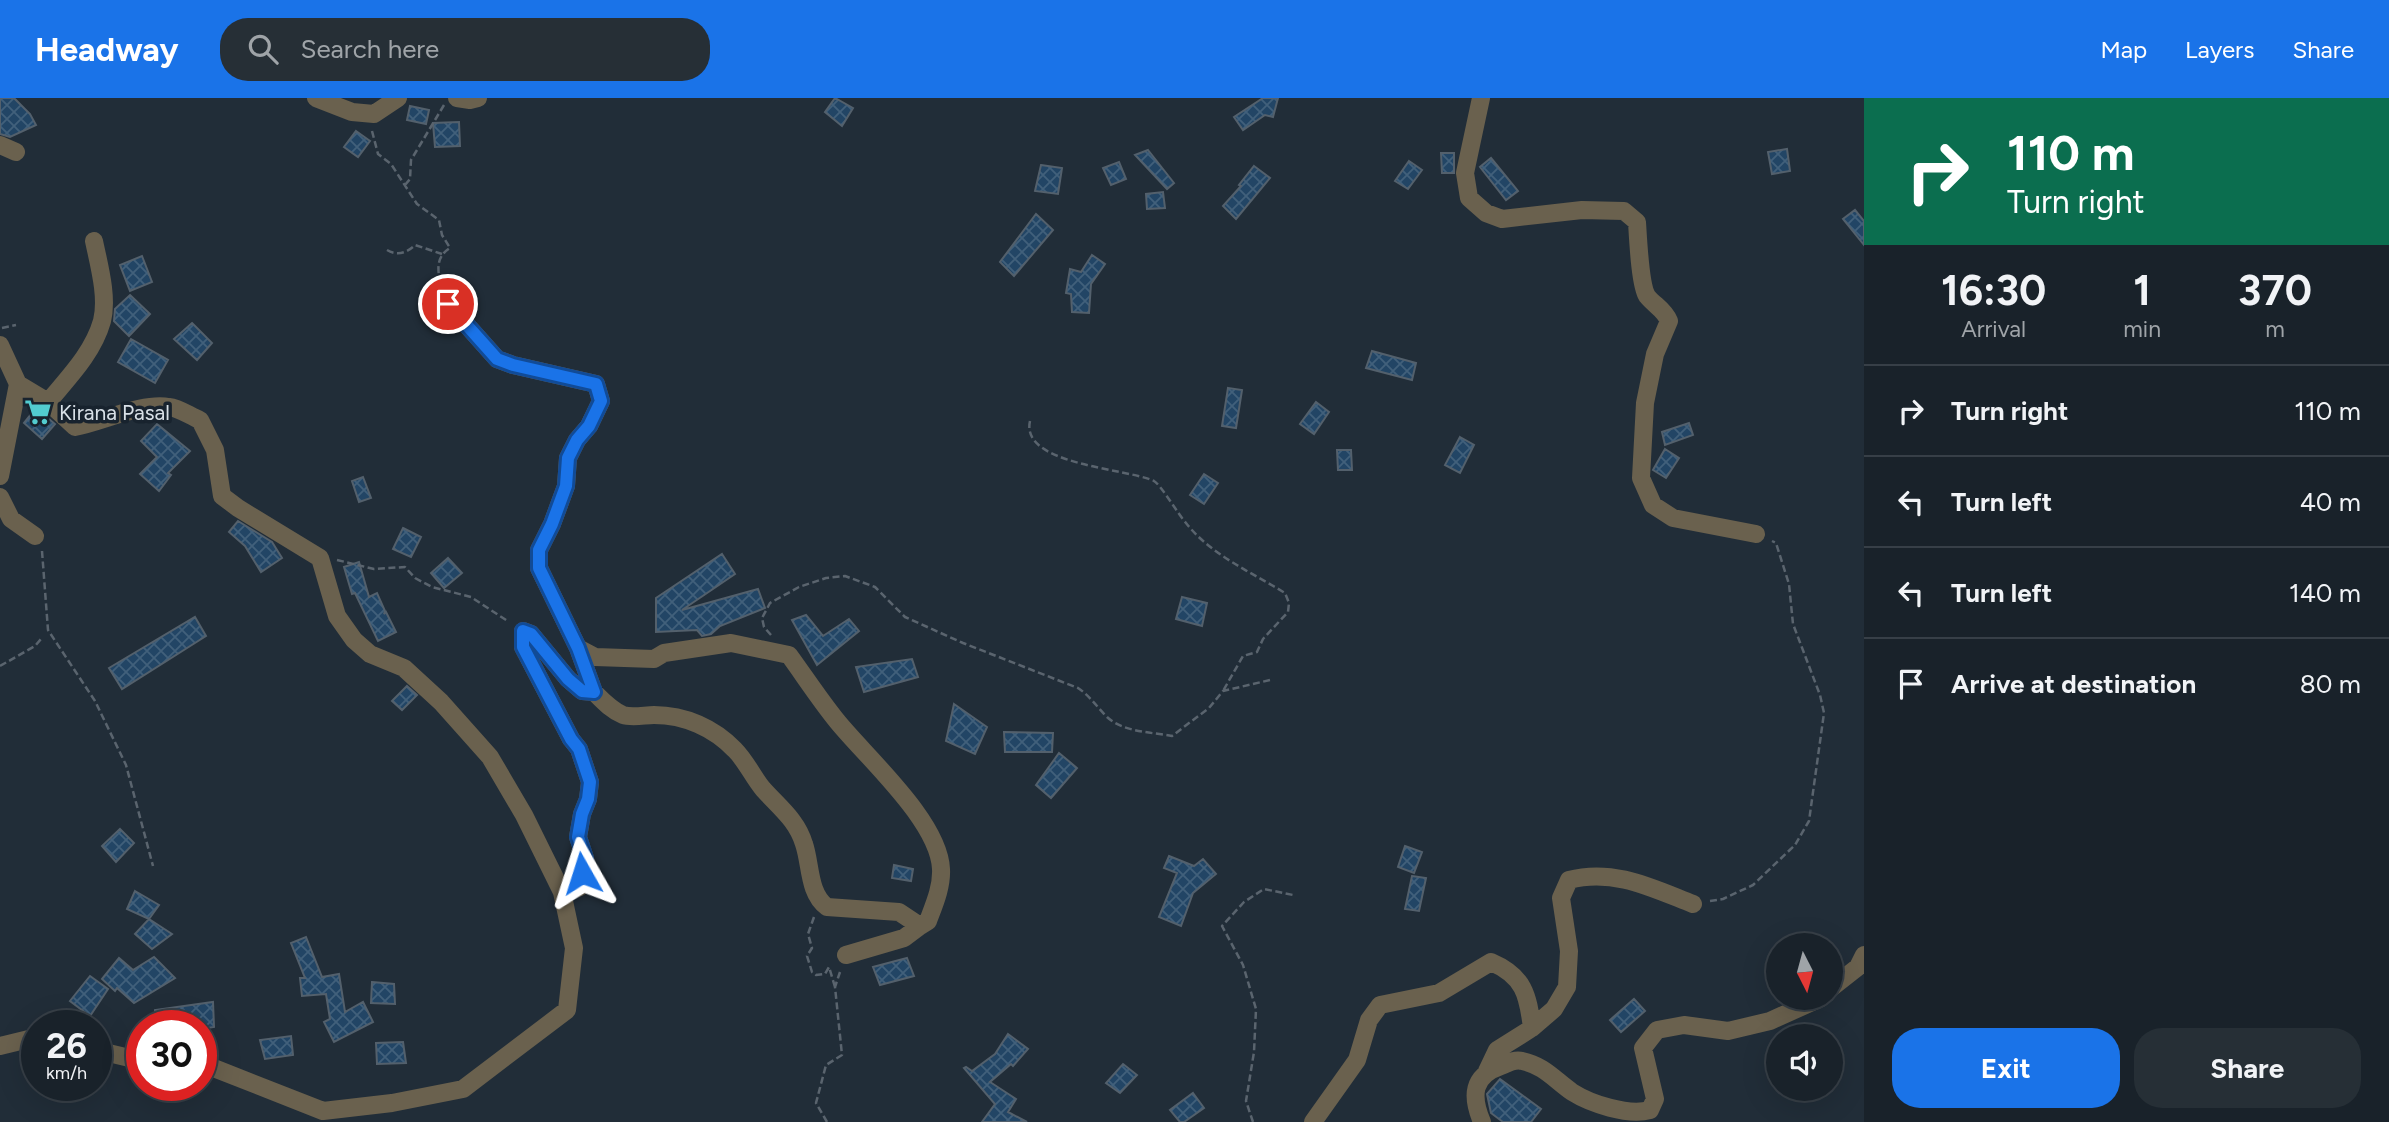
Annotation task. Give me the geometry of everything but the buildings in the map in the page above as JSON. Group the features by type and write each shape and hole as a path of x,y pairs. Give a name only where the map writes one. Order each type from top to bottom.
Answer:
{"street":[{"path":"316,98 352,112 374,114 398,98"},
{"path":"457,98 478,98"},
{"path":"1481,98 1465,173 1469,198 1486,212 1502,219 1582,210 1625,211 1637,222 1639,256 1646,295 1665,312 1669,321 1655,354 1645,403 1641,478 1653,505 1673,518 1756,534"},
{"path":"48,402 90,350 102,320 103,296 94,241"},
{"path":"448,304 497,359 596,384 601,401 589,426 577,440 568,458 566,486 539,550 539,568 578,648 594,692 610,708 625,716 659,715 696,722 735,750 763,788 790,816 800,833 808,868 821,902 827,907 899,912 920,926"},
{"path":"0,345 18,384 48,402 75,427 96,423 129,410 168,406 200,420 215,450 222,496 320,558 337,616 354,640 370,654 404,668 441,702 490,757 524,815 562,892 574,948 567,1010 463,1089 391,1104 323,1111 217,1069"},
{"path":"0,477 18,384"},
{"path":"0,496 11,519 34,536"},
{"path":"562,892 580,887 585,858 578,837 590,782 579,749 571,739 523,647 523,631 531,634 568,679 582,691 594,692"},
{"path":"578,648 595,657 654,659 664,653 731,643 789,655 837,722 892,780 933,839 942,869 928,921 904,938 846,955"},
{"path":"1482,1122 1475,1105 1479,1082 1497,1050 1532,1028 1555,1009 1567,988 1569,951 1561,898 1569,880 1585,875 1608,875 1693,904"},
{"path":"1843,978 1857,967 1864,956"},
{"path":"1313,1122 1357,1060 1369,1020 1380,1005 1439,993 1491,962 1510,970 1528,996 1532,1028"},
{"path":"1487,1071 1519,1060 1544,1069 1574,1093 1608,1107 1638,1113 1650,1110 1655,1099 1643,1048 1657,1030 1684,1025 1728,1031 1770,1021 1794,1010"},
{"path":"0,1046 21,1041"}],"path":[{"path":"405,185 410,179 411,160 448,98"},
{"path":"374,114 372,134 378,154 391,164 417,204 439,220 442,235 450,248 442,254 437,274 448,304"},
{"path":"387,250 391,253 405,252 415,245 442,254"},
{"path":"1,329 16,325"},
{"path":"772,635 764,627 762,618 770,603 799,587 826,578 845,576 874,587 905,617 963,643 1079,688 1107,716 1128,729 1172,736 1209,708 1223,691 1243,656 1257,652 1262,639 1288,612 1289,603 1285,593 1208,547 1188,526 1156,482 1052,454 1035,444 1029,428 1030,421"},
{"path":"1693,904 1723,899 1753,885 1795,845 1809,821 1824,713 1793,624 1789,584 1776,543 1756,534"},
{"path":"34,536 42,551 48,630 95,701 126,765 153,866"},
{"path":"320,558 374,569 405,567 415,578 432,587 471,597 523,631"},
{"path":"0,666 35,646 41,639"},
{"path":"1223,691 1270,680"},
{"path":"1253,1122 1246,1101 1254,1052 1256,1009 1244,965 1222,926 1244,902 1264,889 1293,895"},
{"path":"821,902 808,934 812,948 807,956 812,972 816,975 825,974 829,967 835,987 842,1055 826,1065 816,1103 827,1122"},
{"path":"835,987 846,955"}],"place":[{"name":"Kirana Pasal","path":"38,412"}],"route":[{"path":"448,304 497,359 596,384 601,401 589,426 577,440 568,458 566,486 539,550 539,568 578,648 594,692 582,691 568,679 531,634 523,631 523,647 571,739 579,749 590,782 578,837 585,858 582,873"}]}
